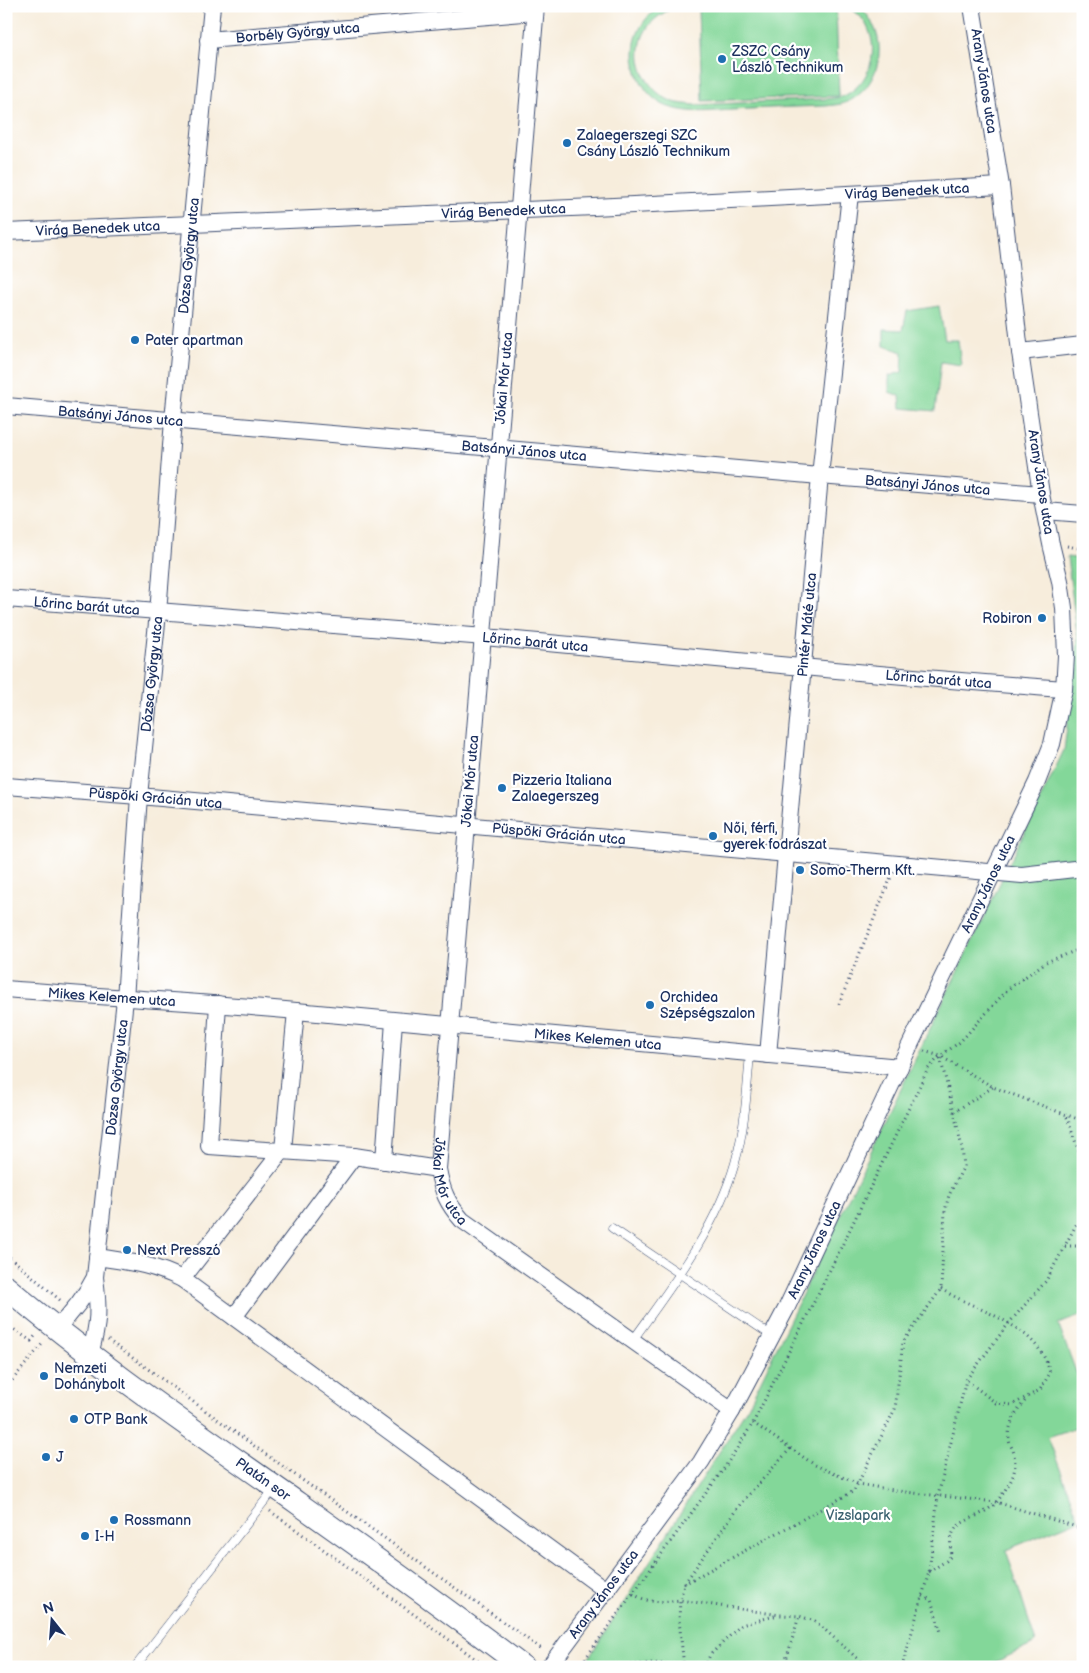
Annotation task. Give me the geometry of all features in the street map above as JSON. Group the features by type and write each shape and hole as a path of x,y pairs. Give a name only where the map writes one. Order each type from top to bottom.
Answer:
{"street":[{"name":"Dózsa György utca","path":"48,1331 74,1312 95,1277 125,999 139,796 158,613 173,420 212,6"},
{"name":"Arany János utca","path":"552,1663 701,1462 732,1411 772,1336 1037,782 1052,744 1064,689 1066,656 1064,608 1042,494 1020,352 1001,186 972,6"},
{"name":"Borbély György utca","path":"208,40 536,9"},
{"name":"Jókai Mór utca","path":"536,9 438,1169 450,1207 462,1220 732,1411"},
{"name":"Virág Benedek utca","path":"6,232 518,210 1001,186"},
{"name":"Pintér Máté utca","path":"768,1055 820,476 850,194"},
{"path":"1020,352 1083,346"},
{"name":"Batsányi János utca","path":"6,406 1042,494"},
{"path":"1045,511 1083,514"},
{"name":"Lőrinc barát utca","path":"6,599 158,613 482,637 802,668 1064,689"},
{"name":"Püspöki Grácián utca","path":"6,786 139,796 1022,876 1083,868"},
{"name":"Mikes Kelemen utca","path":"6,989 125,999 218,1004 900,1067"},
{"path":"218,1004 209,1146 354,1156 438,1169"},
{"path":"182,1279 283,1150 296,1011"},
{"path":"384,1161 394,1021"},
{"path":"234,1317 354,1156"},
{"path":"97,1257 144,1264 182,1279 607,1590"},
{"path":"90,1354 97,1331 99,1306 95,1277"},
{"name":"Platán sor","path":"6,1287 48,1331 90,1354 408,1581 523,1667"}],"lane":[{"path":"633,1340 691,1259 720,1207 736,1162 744,1120 750,1053"},
{"path":"612,1228 772,1336"},
{"path":"135,1667 275,1487"}],"path":[{"path":"839,1004 897,864"},
{"path":"579,1667 725,1467 752,1423 832,1266 928,1069 940,1056 960,1042 1008,989 1046,962 1082,949"},
{"path":"940,1056 992,1087 1083,1121"},
{"path":"684,1584 854,1491 895,1409 903,1342 940,1289 944,1211 949,1195 964,1166 962,1148 940,1056"},
{"path":"954,1112 992,1087"},
{"path":"1066,1116 1083,1164"},
{"path":"902,1667 929,1572 938,1496 966,1380 1009,1323 1046,1281 1083,1212"},
{"path":"1065,1246 1083,1246"},
{"path":"6,1254 74,1312"},
{"path":"940,1289 1009,1323 1038,1346 1048,1362 1050,1373 1040,1390 1012,1405 996,1403 966,1380"},
{"path":"6,1324 30,1342 48,1331"},
{"path":"6,1388 48,1331"},
{"path":"97,1331 552,1663"},
{"path":"929,1572 951,1556 950,1538 955,1529 965,1520 992,1507 1010,1482 1014,1472 1014,1457 1009,1435 1014,1414 1026,1398"},
{"path":"752,1423 815,1465 858,1484 905,1492 996,1502 1083,1530"},
{"path":"606,1667 653,1663 683,1666 678,1620 684,1584 741,1503 790,1448"},
{"path":"632,1594 645,1602 680,1600 780,1615 799,1616 814,1620 867,1667"},
{"path":"923,1596 931,1600 941,1632"},
{"path":"705,1667 710,1655 741,1625 780,1615"},
{"path":"784,1667 799,1616"}],"green space":[{"path":"662,6 676,6 656,19 646,30 640,50 640,61 647,80 662,96 674,102 694,105 825,99 844,96 862,81 872,60 873,48 867,26 860,16 847,6 863,9 870,19 879,44 876,68 872,79 865,89 856,97 840,104 702,112 672,108 656,100 644,87 637,70 634,53 636,38 642,25 650,14"},
{"path":"767,6 836,6 839,96 702,101 699,9"},
{"path":"939,306 945,340 958,340 961,365 941,362 935,411 901,408 900,396 889,392 889,376 902,372 903,352 884,346 884,329 903,330 907,311"},
{"name":"Vizslapark","path":"1067,557 1083,559 1083,1315 1058,1324 1083,1390 1083,1425 1048,1437 1079,1520 1006,1550 1036,1643 985,1667 589,1667 585,1664 749,1405 1064,750 1078,639"}],"place":[{"name":"ZSZC Csány László Technikum","path":"722,59"},
{"name":"Zalaegerszegi SZC Csány László Technikum","path":"567,143"},
{"name":"Pater apartman","path":"135,340"},
{"name":"Robiron","path":"1042,618"},
{"name":"Pizzeria Italiana Zalaegerszeg","path":"502,788"},
{"name":"Női, férfi, gyerek fodrászat","path":"713,836"},
{"name":"Somo-Therm Kft.","path":"800,870"},
{"name":"Orchidea Szépségszalon","path":"650,1005"},
{"name":"Next Presszó","path":"127,1250"},
{"name":"Nemzeti Dohánybolt","path":"44,1376"},
{"name":"OTP Bank","path":"74,1419"},
{"name":"J","path":"46,1457"},
{"name":"Rossmann","path":"114,1520"},
{"name":"I-H","path":"85,1536"}]}
